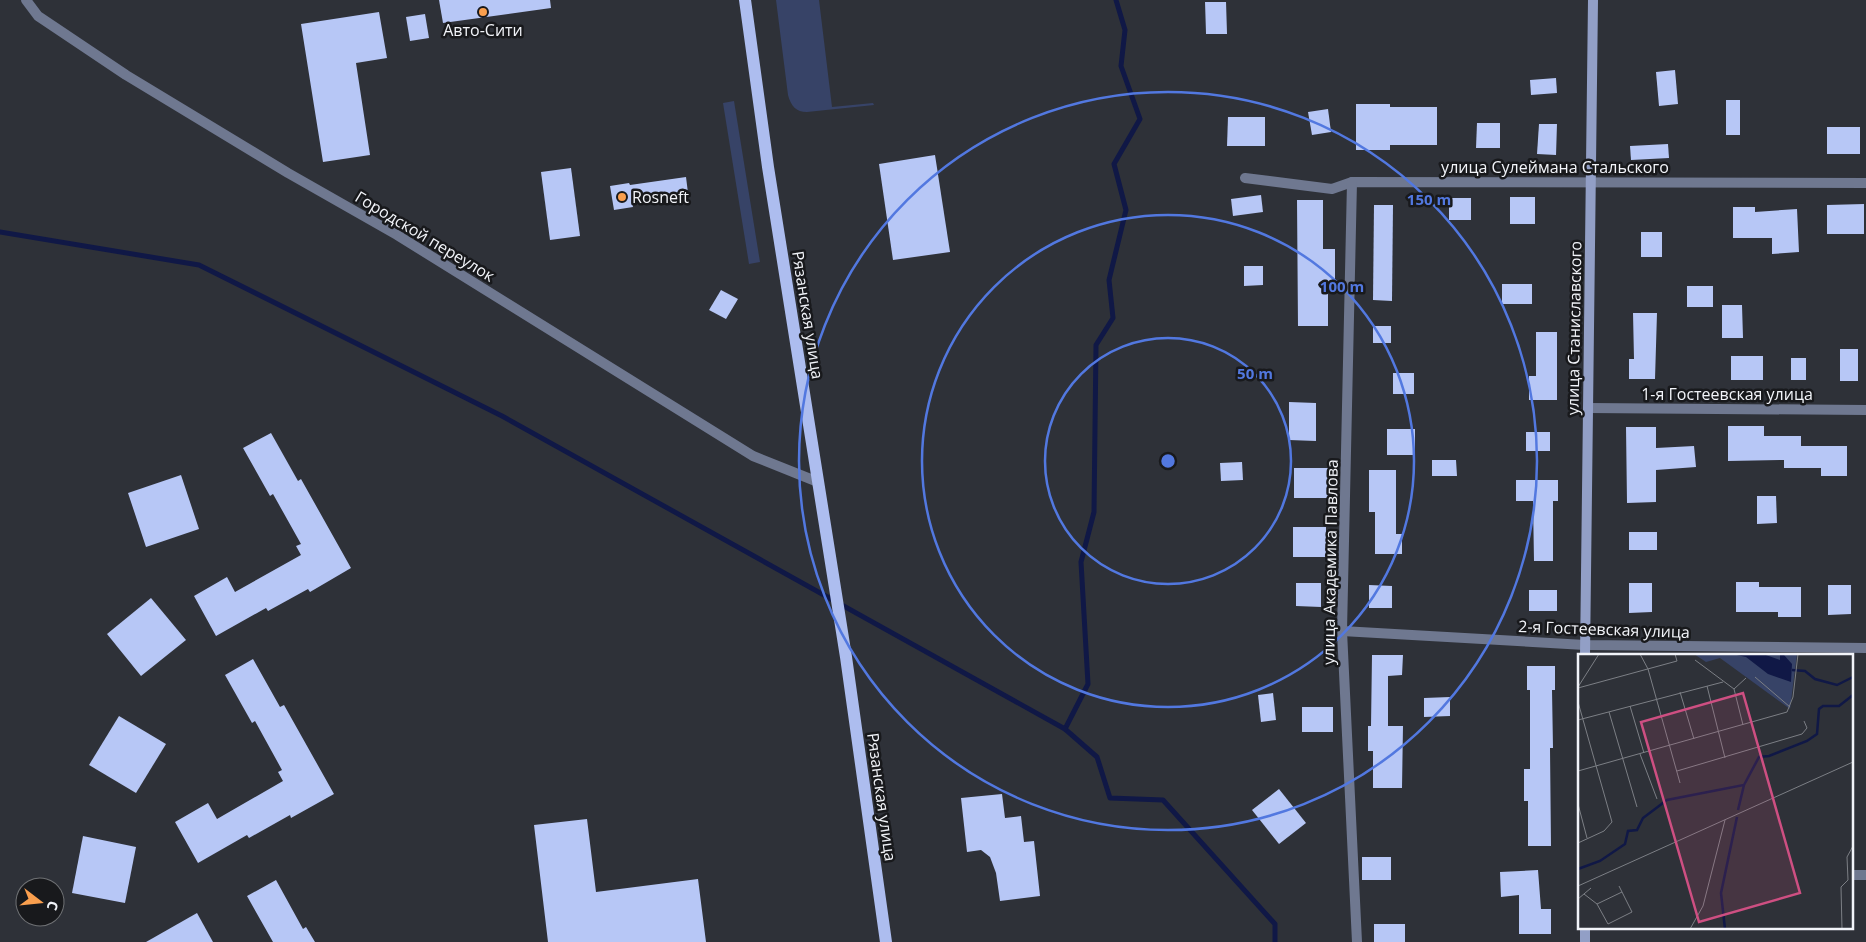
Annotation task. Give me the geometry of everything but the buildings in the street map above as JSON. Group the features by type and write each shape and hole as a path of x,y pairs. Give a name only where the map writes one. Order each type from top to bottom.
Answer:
{"main road":[{"name":"Рязанская улица","path":"745,0 768,167 843,634 886,942"}],"street":[{"name":"Городской переулок","path":"26,0 38,16 134,80 288,173 397,234 753,456 818,482"},
{"name":"улица Станиславского","path":"1585,650 1592,0"},
{"name":"улица Сулеймана Стальского","path":"1245,178 1332,188 1352,182 1866,183"},
{"name":"улица Академика Павлова","path":"1352,182 1342,631 1357,942"},
{"name":"1-я Гостеевская улица","path":"1588,408 1866,410"},
{"name":"2-я Гостеевская улица","path":"1342,631 1585,650 1866,648"}],"shaded area":[{"path":"776,0 819,0 832,107 873,103 874,105 807,112 794,108 788,95"},
{"path":"734,101 760,262 749,264 723,103"}],"waterway":[{"path":"1116,0 1125,30 1121,66 1140,119 1114,164 1126,210 1109,280 1113,318 1096,345 1094,512 1081,562 1088,684 1065,729 1097,757 1110,798 1163,800 1275,924 1275,942"},
{"path":"0,232 199,265 502,416 1065,729"}],"place":[{"name":"Авто-Сити","path":"483,12"},
{"name":"Rosneft","path":"622,197"}]}
